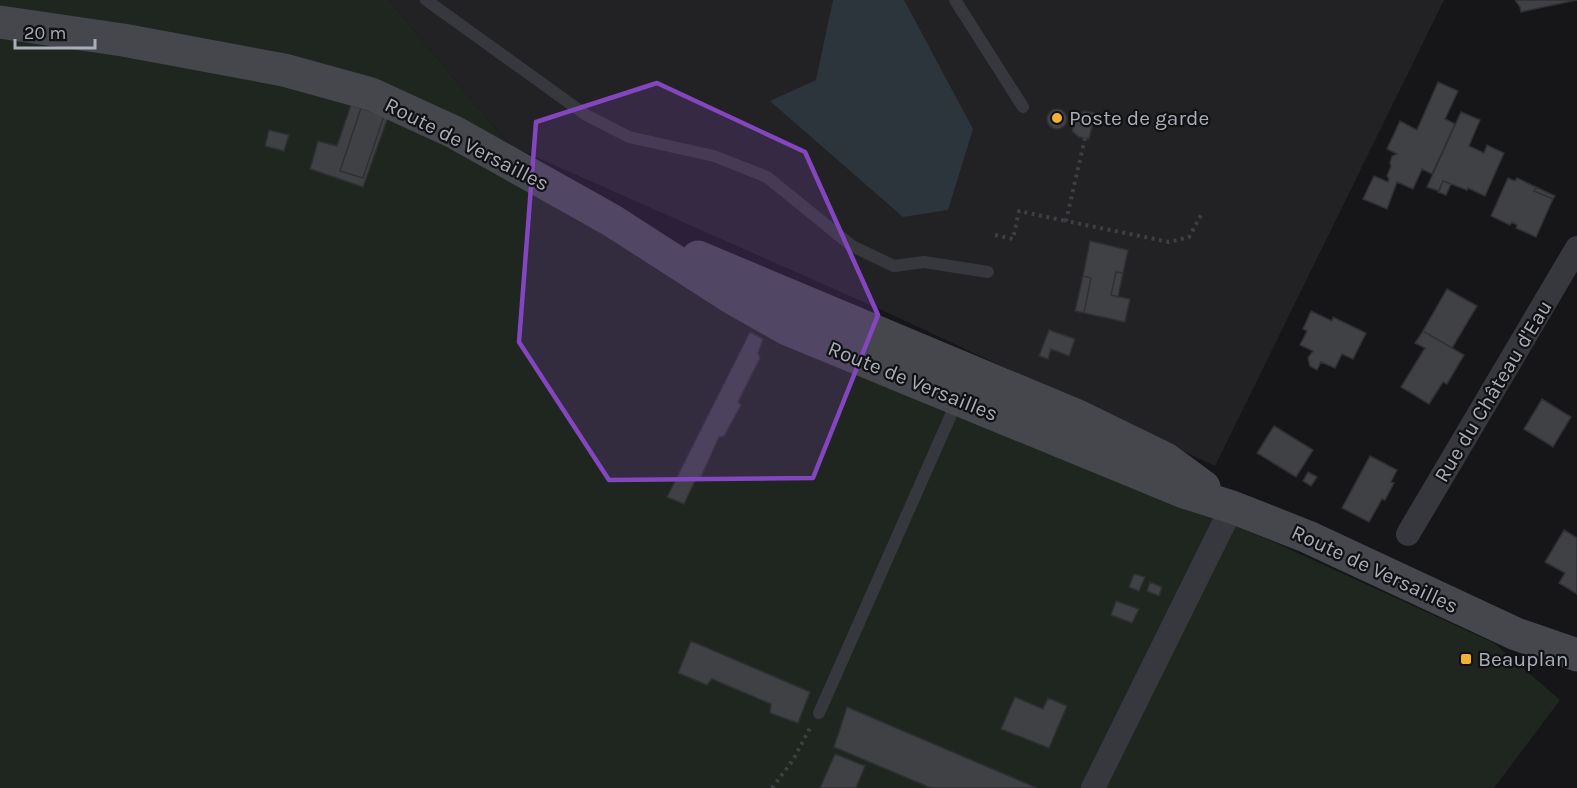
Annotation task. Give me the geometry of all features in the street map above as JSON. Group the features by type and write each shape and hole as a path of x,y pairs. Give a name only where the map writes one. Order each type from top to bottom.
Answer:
{"main road":[{"name":"Route de Versailles","path":"0,22 123,40 284,70 371,94 454,132 611,220 734,299 787,328 1114,433 1166,459 1232,507 1308,537 1516,634 1577,654"},
{"name":"Route de Versailles","path":"1516,634 1577,677"}],"street":[{"name":"Rue du Château d'Eau","path":"1408,534 1577,248"},
{"path":"1093,788 1232,507"}],"lane":[{"path":"426,0 586,115 629,137 714,156 767,177 852,246 894,266 924,262 988,272"},
{"path":"955,0 1023,107"},
{"path":"819,713 963,386"}],"path":[{"path":"1066,221 1085,138"},
{"path":"996,235 1013,239 1019,211 1169,242 1189,237 1201,215"},
{"path":"772,788 793,760 819,713"}],"highlighted area":[{"path":"657,83 805,152 878,315 813,478 609,480 519,342 536,122"}],"shaded area":[{"path":"0,0 389,0 509,145 553,203 1060,452 1276,543 1494,643 1560,700 1494,788 0,788"},
{"path":"389,0 1444,0 1215,466 886,312 509,145"},
{"path":"833,0 904,0 973,129 948,210 903,217 770,101 816,80"}],"building":[{"path":"1515,0 1577,0 1521,12"},
{"path":"1438,82 1458,91 1445,119 1455,124 1432,174 1422,169 1413,189 1397,182 1387,209 1363,199 1374,176 1388,182 1387,176 1392,156 1397,154 1387,149 1400,121 1417,130"},
{"path":"351,105 361,108 340,171 363,178 384,116 388,117 363,187 310,169 318,141 337,146"},
{"path":"361,108 384,116 363,178 340,171"},
{"name":"Poste de garde","path":"1053,109 1061,109 1067,115 1067,123 1061,129 1053,129 1047,123 1047,115"},
{"path":"1085,111 1095,113 1089,139 1079,137 1072,131 1077,113"},
{"path":"1461,112 1480,120 1469,146 1484,153 1487,145 1504,153 1485,196 1468,188 1467,190 1443,181 1439,191 1427,187"},
{"path":"269,130 289,135 284,151 265,146"},
{"path":"1508,178 1515,181 1517,178 1536,187 1534,191 1553,199 1536,237 1516,228 1517,225 1512,222 1510,225 1491,216"},
{"path":"1443,181 1451,184 1446,195 1438,192"},
{"path":"1536,187 1555,196 1553,199 1534,191"},
{"path":"1090,241 1128,250 1123,273 1116,272 1111,295 1130,299 1125,322 1084,313 1091,278 1083,276"},
{"path":"1116,272 1123,273 1118,297 1111,295"},
{"path":"1083,276 1091,278 1084,313 1075,311"},
{"path":"1447,289 1477,306 1452,348 1423,331"},
{"path":"1311,311 1332,321 1333,317 1366,333 1353,359 1342,354 1335,368 1321,362 1317,370 1310,366 1308,358 1313,351 1300,345 1307,331 1303,329"},
{"path":"1049,330 1075,339 1069,356 1051,349 1048,359 1039,356"},
{"path":"1423,331 1464,355 1447,384 1443,382 1429,404 1401,387 1425,348 1415,343"},
{"path":"750,332 763,339 758,353 760,358 738,402 741,405 724,436 719,437 699,481 696,479 684,504 667,497"},
{"path":"1542,399 1571,417 1553,447 1524,429"},
{"path":"1274,426 1313,450 1296,477 1257,453"},
{"path":"1370,456 1397,470 1391,482 1394,483 1385,500 1382,499 1369,522 1342,508"},
{"path":"1308,472 1317,477 1311,486 1303,481"},
{"path":"1564,530 1577,538 1577,594 1559,583 1565,573 1545,562"},
{"path":"1134,574 1145,577 1139,591 1129,587"},
{"path":"1150,582 1162,587 1159,596 1147,591"},
{"path":"1116,601 1139,609 1132,623 1111,615"},
{"path":"691,641 810,692 798,723 770,713 771,704 712,679 707,685 678,673"},
{"path":"1015,697 1043,709 1048,698 1067,706 1049,748 1001,729"},
{"path":"847,707 1037,788 931,788 834,747"},
{"path":"835,754 865,766 856,788 820,788"}],"place":[{"name":"Poste de garde","path":"1057,118"},
{"name":"Beauplan","path":"1466,659"}]}
